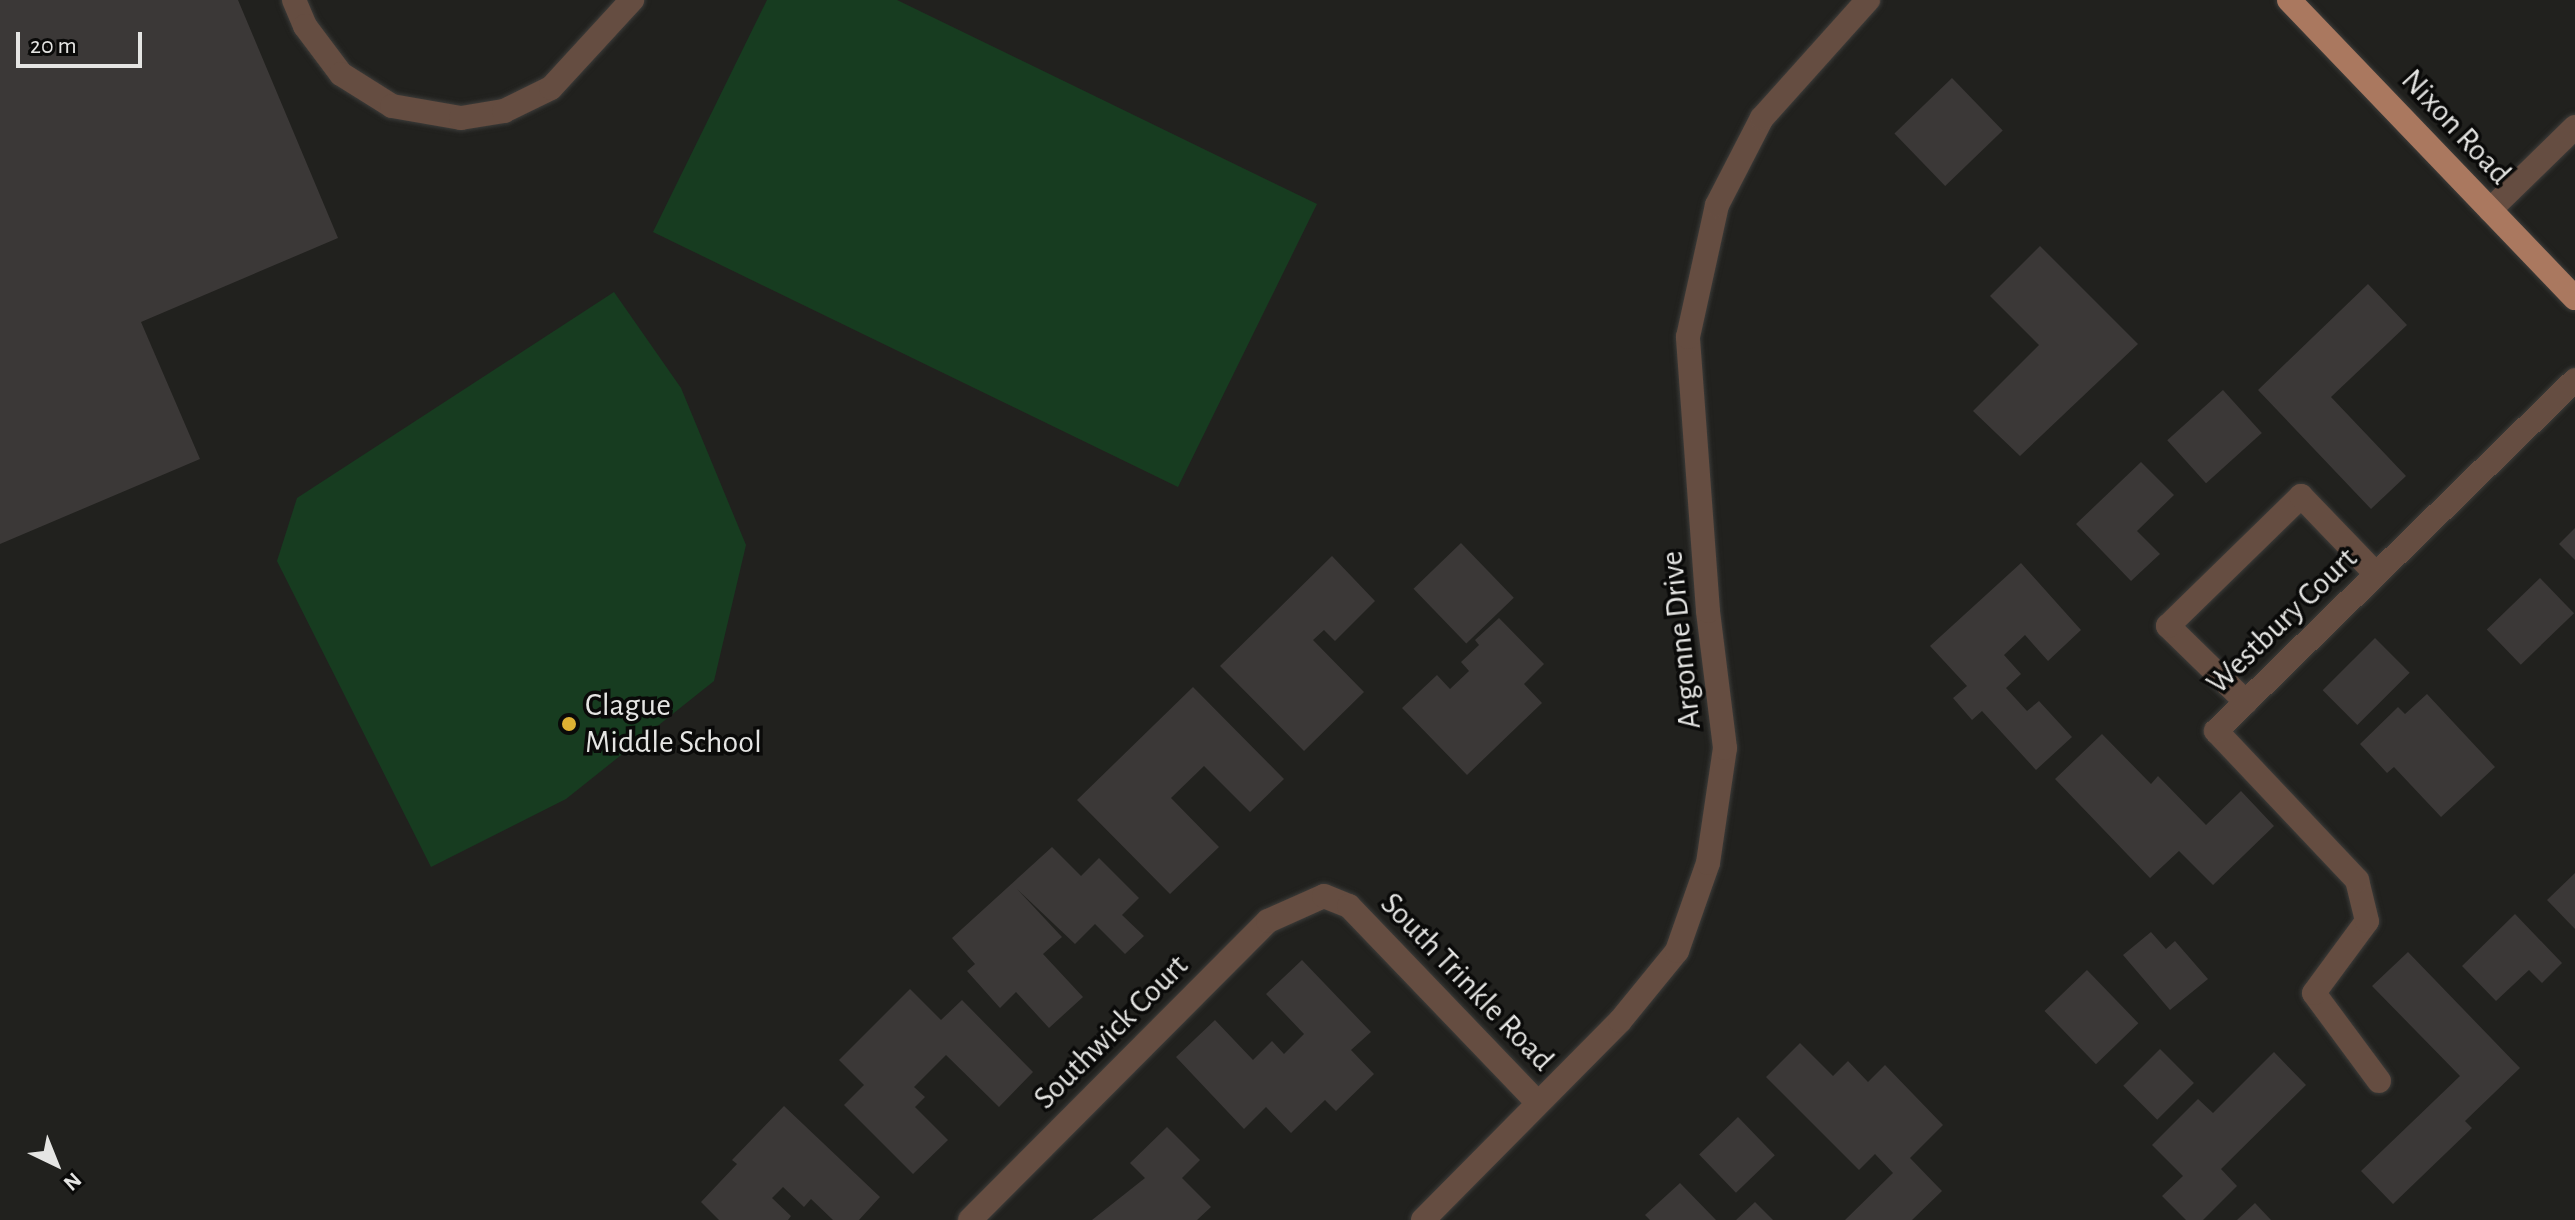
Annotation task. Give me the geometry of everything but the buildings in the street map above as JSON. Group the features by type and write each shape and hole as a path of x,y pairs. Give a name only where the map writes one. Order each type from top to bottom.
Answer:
{"main road":[{"name":"Nixon Road","path":"2289,0 2575,298"}],"street":[{"path":"294,0 305,26 341,74 392,106 461,118 504,111 551,88 632,0"},
{"name":"Argonne Drive","path":"1423,1220 1620,1021 1677,951 1708,863 1725,748 1708,611 1688,337 1717,205 1762,118 1868,0"},
{"path":"2490,210 2575,127"},
{"name":"Westbury Court","path":"2379,1081 2314,993 2367,921 2357,880 2216,731 2575,380"},
{"path":"2246,702 2168,626 2301,496 2376,574"},
{"name":"South Trinkle Road","path":"1306,900 1324,896 1349,906 1537,1102"},
{"name":"Southwick Court","path":"970,1220 1268,921 1306,900"}],"green space":[{"path":"767,0 897,0 1317,204 1178,487 653,232"},
{"path":"614,292 681,388 746,545 714,681 566,799 431,867 277,561 297,498"}],"place":[{"name":"Clague Middle School","path":"569,724"}]}
